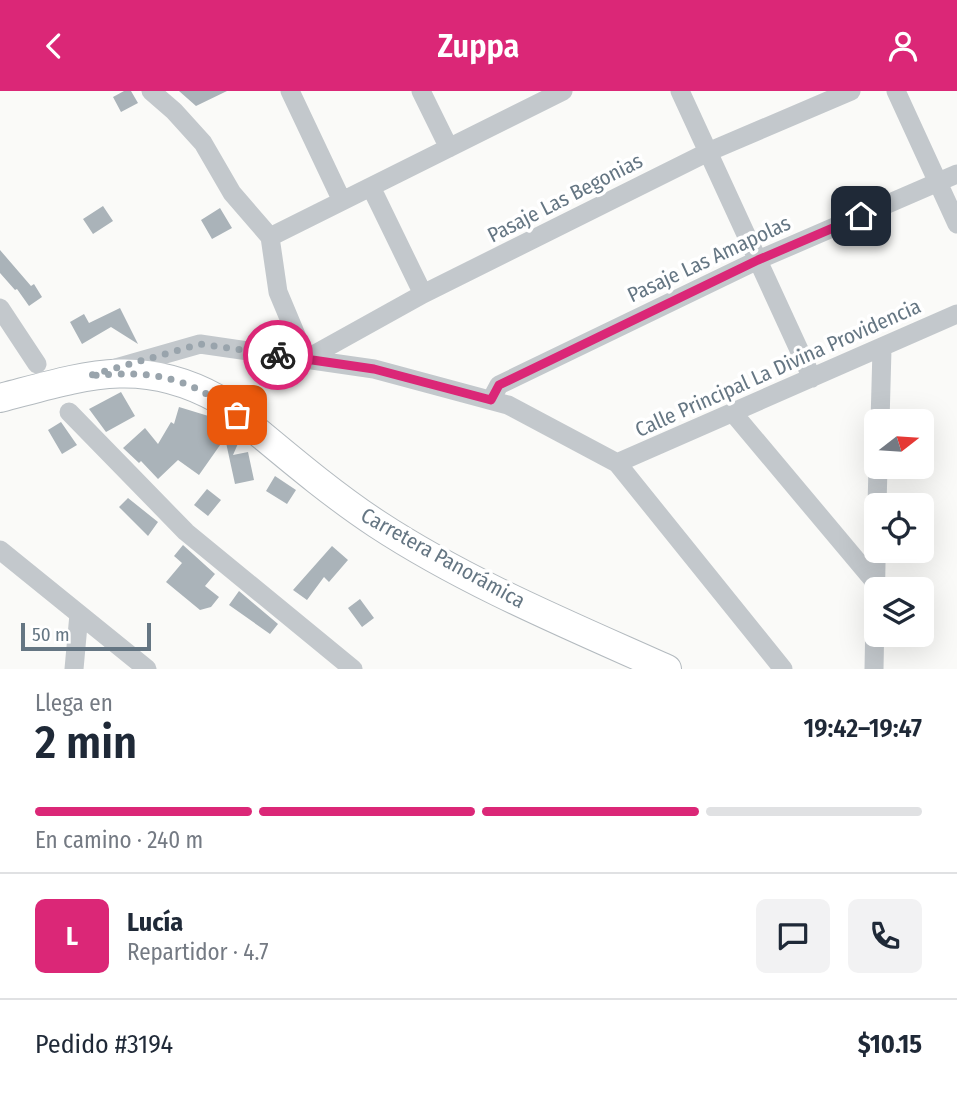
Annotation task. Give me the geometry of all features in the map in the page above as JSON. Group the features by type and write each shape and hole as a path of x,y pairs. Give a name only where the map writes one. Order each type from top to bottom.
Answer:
{"street":[{"path":"150,91 174,111 203,143 232,193 270,237 278,292 306,359"},
{"path":"290,91 342,201"},
{"path":"421,91 449,148"},
{"path":"270,237 563,91"},
{"path":"680,91 812,378"},
{"name":"Pasaje Las Begonias","path":"306,359 423,295 708,152 851,91"},
{"path":"896,91 957,224"},
{"name":"Pasaje Las Amapolas","path":"491,400 499,385 758,260 957,174"},
{"path":"371,187 423,295"},
{"path":"0,309 37,364"},
{"name":"Calle Principal La Divina Providencia","path":"617,463 957,314"},
{"path":"88,376 200,344 374,369 508,405 617,463 783,669"},
{"path":"880,409 882,349"},
{"name":"Carretera Panorámica","path":"0,398 88,376 151,373 197,387 218,399 354,509 412,546 534,609 667,669"},
{"path":"69,412 186,532 353,669"},
{"path":"733,413 871,577"},
{"path":"0,550 147,669"},
{"path":"74,669 79,614"},
{"path":"874,647 874,669"}],"building":[{"path":"124,91 131,91 138,103 121,112 113,97"},
{"path":"179,91 227,91 196,106"},
{"path":"103,206 113,221 93,234 83,219"},
{"path":"220,208 232,228 212,239 201,220"},
{"path":"0,250 31,286 34,284 42,297 29,306 17,289 0,273"},
{"path":"120,308 138,344 111,327 82,344 70,322 84,314 89,323"},
{"path":"121,392 135,416 106,432 89,409"},
{"path":"179,407 215,418 240,439 233,455 248,452 254,480 235,484 225,438 199,475 178,460 158,479 141,461 139,463 123,448 145,428 158,444 171,422 174,424"},
{"path":"61,422 77,445 62,454 48,430"},
{"path":"275,476 296,490 287,504 266,491"},
{"path":"207,489 221,500 208,516 194,505"},
{"path":"128,498 158,522 148,536 119,507"},
{"path":"183,545 215,574 205,586 219,597 211,607 200,610 166,582 182,563 174,556"},
{"path":"332,546 348,560 329,582 324,577 307,600 293,590"},
{"path":"239,591 278,624 270,634 229,605"},
{"path":"360,599 374,618 362,627 348,608"}],"way so far":[{"path":"237,415 218,399 176,379 151,373 126,372 88,376 200,344 278,355"}],"route":[{"path":"278,355 374,369 491,400 499,385 758,260 861,216"}]}
